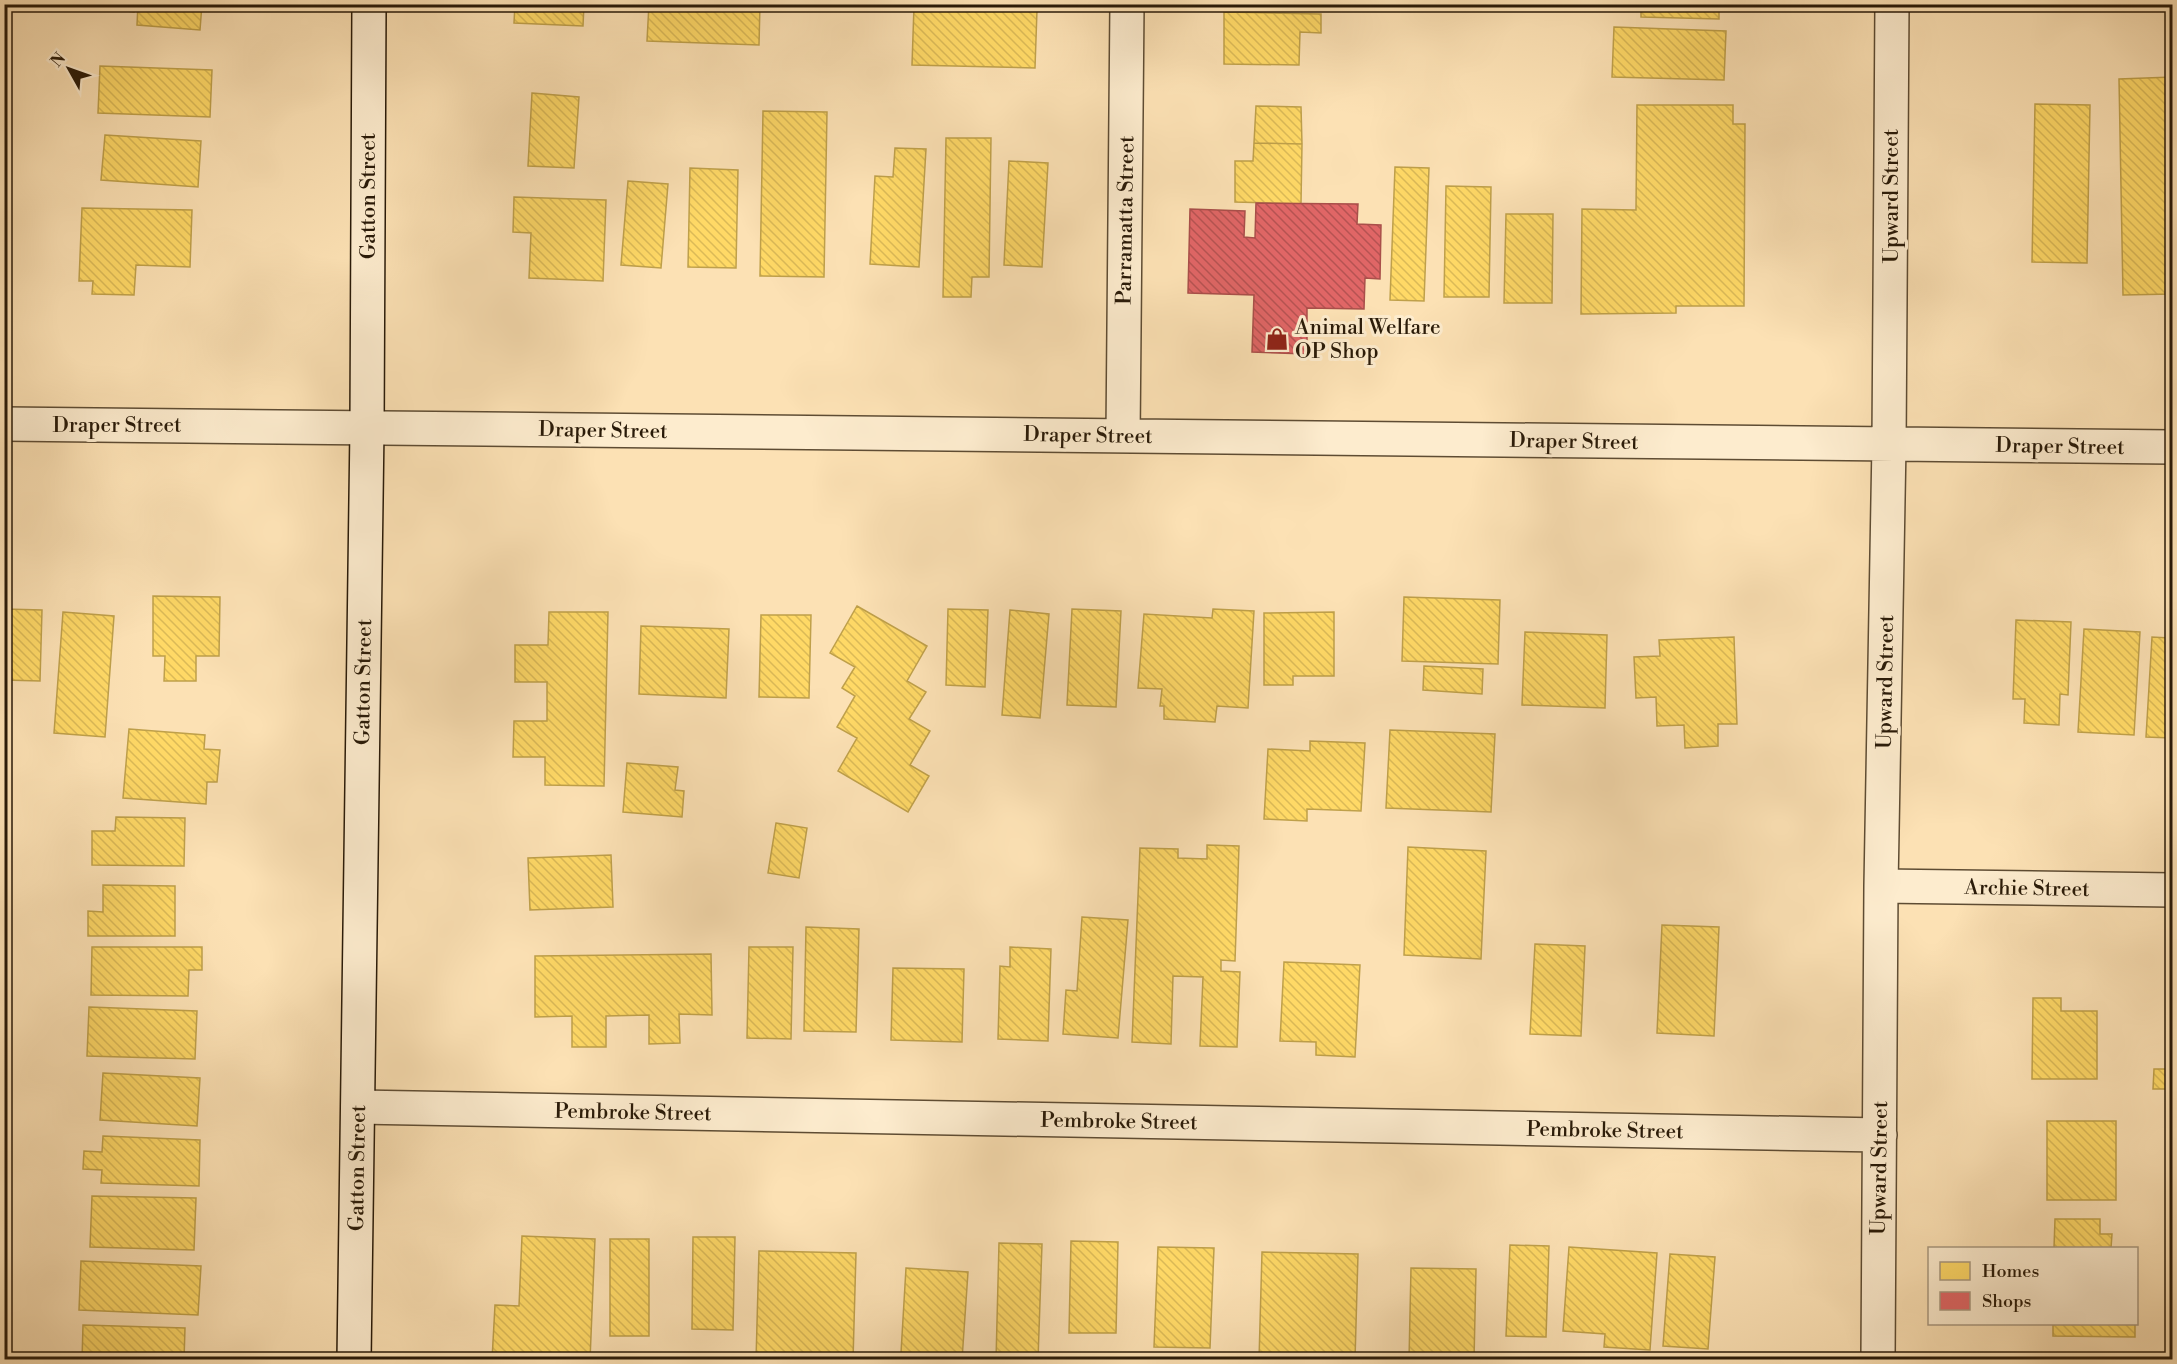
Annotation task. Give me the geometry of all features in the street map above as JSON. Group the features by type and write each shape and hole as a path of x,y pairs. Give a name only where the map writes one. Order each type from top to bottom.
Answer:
{"street":[{"name":"Gatton Street","path":"354,1359 367,428 369,4"},
{"name":"Parramatta Street","path":"1123,436 1127,4"},
{"name":"Upward Street","path":"1878,1359 1881,886 1889,444 1892,4"},
{"name":"Draper Street","path":"4,424 2172,447"},
{"name":"Archie Street","path":"1881,886 2172,890"},
{"name":"Pembroke Street","path":"358,1107 1880,1136"}],"building: Homes":[{"path":"111,4 135,4 134,12 111,9"},
{"path":"138,4 202,4 200,30 137,25"},
{"path":"515,4 584,4 583,26 514,23"},
{"path":"649,4 760,4 759,45 647,41"},
{"path":"1641,4 1719,4 1719,19 1641,17"},
{"path":"914,6 1037,10 1035,68 912,65"},
{"path":"1224,12 1321,14 1321,33 1300,32 1299,65 1224,64"},
{"path":"1614,27 1726,31 1724,80 1612,77"},
{"path":"100,66 212,70 210,117 98,113"},
{"path":"2172,77 2172,294 2123,295 2119,79"},
{"path":"532,93 579,97 574,168 528,166"},
{"path":"2035,104 2090,105 2087,263 2032,262"},
{"path":"1637,105 1733,105 1733,124 1745,124 1744,306 1676,306 1676,313 1581,314 1582,209 1636,210"},
{"path":"1256,106 1301,107 1302,144 1254,143"},
{"path":"763,111 827,112 824,277 760,276"},
{"path":"105,135 201,141 198,187 101,180"},
{"path":"946,138 991,138 989,277 972,277 971,297 943,297"},
{"path":"1254,143 1302,144 1301,204 1235,202 1235,161 1253,161"},
{"path":"895,148 926,149 919,267 870,264 875,176 893,177"},
{"path":"1009,161 1048,163 1042,267 1004,265"},
{"path":"1395,167 1429,168 1424,301 1390,300"},
{"path":"690,168 738,170 736,268 688,267"},
{"path":"628,181 668,184 661,268 621,265"},
{"path":"1446,186 1491,187 1489,297 1444,297"},
{"path":"514,197 606,200 603,281 529,278 531,233 513,232"},
{"path":"82,208 192,210 190,267 136,265 134,295 92,294 93,281 79,281"},
{"path":"1506,214 1553,214 1552,303 1504,303"},
{"path":"153,596 220,597 219,656 196,656 196,681 164,681 165,656 153,656"},
{"path":"1404,597 1500,600 1498,664 1402,661"},
{"path":"857,606 927,646 907,681 926,692 909,719 930,731 910,765 929,776 908,812 838,771 857,738 837,727 855,696 842,688 855,667 830,653"},
{"path":"4,609 42,610 40,681 4,680"},
{"path":"948,609 988,610 985,687 946,685"},
{"path":"1072,609 1121,611 1116,707 1067,705"},
{"path":"1213,609 1254,611 1248,708 1217,706 1215,722 1164,719 1164,706 1160,706 1162,689 1138,688 1144,614 1212,618"},
{"path":"1010,610 1049,614 1040,718 1002,715"},
{"path":"2171,611 2172,738 2146,737 2152,637 2170,638"},
{"path":"63,612 114,616 105,737 54,733"},
{"path":"549,612 608,612 604,786 545,785 545,757 513,757 514,721 547,721 547,682 515,682 515,645 548,645"},
{"path":"1334,612 1334,676 1293,676 1293,685 1264,685 1264,613"},
{"path":"761,615 811,615 809,698 759,697"},
{"path":"2016,620 2071,622 2068,695 2060,694 2059,725 2024,723 2025,699 2013,699"},
{"path":"641,626 729,629 726,698 639,694"},
{"path":"2084,629 2140,632 2134,735 2078,732"},
{"path":"1525,632 1607,635 1605,708 1522,705"},
{"path":"1734,637 1737,724 1718,724 1718,746 1685,748 1684,725 1657,726 1656,697 1636,698 1634,657 1660,656 1659,640"},
{"path":"1424,666 1483,669 1482,694 1423,690"},
{"path":"129,729 205,735 204,749 220,750 217,782 207,782 206,804 123,798"},
{"path":"1390,730 1495,734 1491,812 1386,808"},
{"path":"1310,741 1365,743 1361,811 1307,809 1307,821 1264,819 1268,749 1310,751"},
{"path":"627,763 678,767 675,790 684,791 682,817 623,812"},
{"path":"116,817 185,818 184,866 92,865 92,831 115,831"},
{"path":"776,823 807,828 799,878 768,873"},
{"path":"1207,845 1239,846 1235,961 1221,960 1221,971 1240,972 1237,1047 1200,1046 1203,977 1173,976 1171,1044 1132,1042 1140,848 1178,849 1178,858 1207,859"},
{"path":"1408,847 1486,851 1481,959 1404,955"},
{"path":"611,855 613,907 530,910 528,858"},
{"path":"103,885 175,886 175,936 88,936 88,911 103,912"},
{"path":"1082,917 1128,920 1118,1038 1063,1034 1066,990 1077,991"},
{"path":"1662,925 1719,927 1714,1036 1657,1033"},
{"path":"806,927 859,929 856,1032 804,1031"},
{"path":"1535,944 1585,946 1581,1036 1530,1034"},
{"path":"92,947 202,947 202,970 189,970 188,996 91,995"},
{"path":"749,947 793,947 791,1039 747,1038"},
{"path":"1010,947 1051,949 1048,1041 998,1039 1000,966 1010,967"},
{"path":"711,954 712,1015 679,1014 680,1043 649,1044 649,1015 606,1016 606,1047 572,1047 572,1016 535,1017 535,956"},
{"path":"1284,962 1360,965 1355,1057 1316,1055 1316,1042 1280,1041"},
{"path":"893,968 964,969 962,1042 891,1040"},
{"path":"2033,998 2061,998 2061,1011 2097,1011 2097,1079 2032,1079"},
{"path":"2172,998 2172,1099 2170,1099 2170,1089 2153,1089 2154,1069 2171,1069"},
{"path":"89,1007 197,1011 195,1059 87,1056"},
{"path":"103,1073 200,1078 197,1126 100,1120"},
{"path":"2047,1121 2116,1121 2116,1200 2047,1200"},
{"path":"103,1136 200,1140 199,1186 101,1183 102,1170 83,1169 84,1151 102,1152"},
{"path":"92,1196 196,1198 194,1250 90,1247"},
{"path":"2055,1219 2100,1219 2100,1234 2112,1234 2111,1247 2054,1247"},
{"path":"522,1236 595,1239 590,1360 492,1360 495,1305 519,1306"},
{"path":"693,1237 735,1237 733,1330 692,1329"},
{"path":"610,1239 649,1239 649,1336 610,1336"},
{"path":"1071,1241 1118,1242 1116,1333 1069,1333"},
{"path":"999,1243 1042,1244 1038,1360 996,1360"},
{"path":"1510,1245 1549,1246 1546,1337 1506,1336"},
{"path":"1158,1247 1214,1248 1210,1348 1154,1347"},
{"path":"1569,1247 1657,1253 1650,1350 1604,1347 1605,1334 1563,1331"},
{"path":"759,1251 856,1253 853,1360 756,1360"},
{"path":"1262,1252 1358,1254 1355,1360 1259,1360"},
{"path":"1670,1254 1715,1257 1708,1349 1663,1346"},
{"path":"81,1261 201,1266 198,1315 79,1310"},
{"path":"906,1268 968,1272 962,1360 936,1360 936,1354 901,1353"},
{"path":"1411,1268 1476,1269 1474,1360 1409,1360"},
{"path":"83,1325 185,1328 184,1360 82,1360"},
{"path":"2053,1325 2135,1325 2135,1337 2053,1336"}],"building: Shops":[{"path":"1256,203 1358,204 1357,224 1381,225 1380,279 1365,278 1364,309 1307,308 1307,354 1252,352 1254,295 1188,293 1190,209 1245,211 1244,237 1255,238"}],"place":[{"name":"Animal Welfare OP Shop","path":"1277,339"}]}
